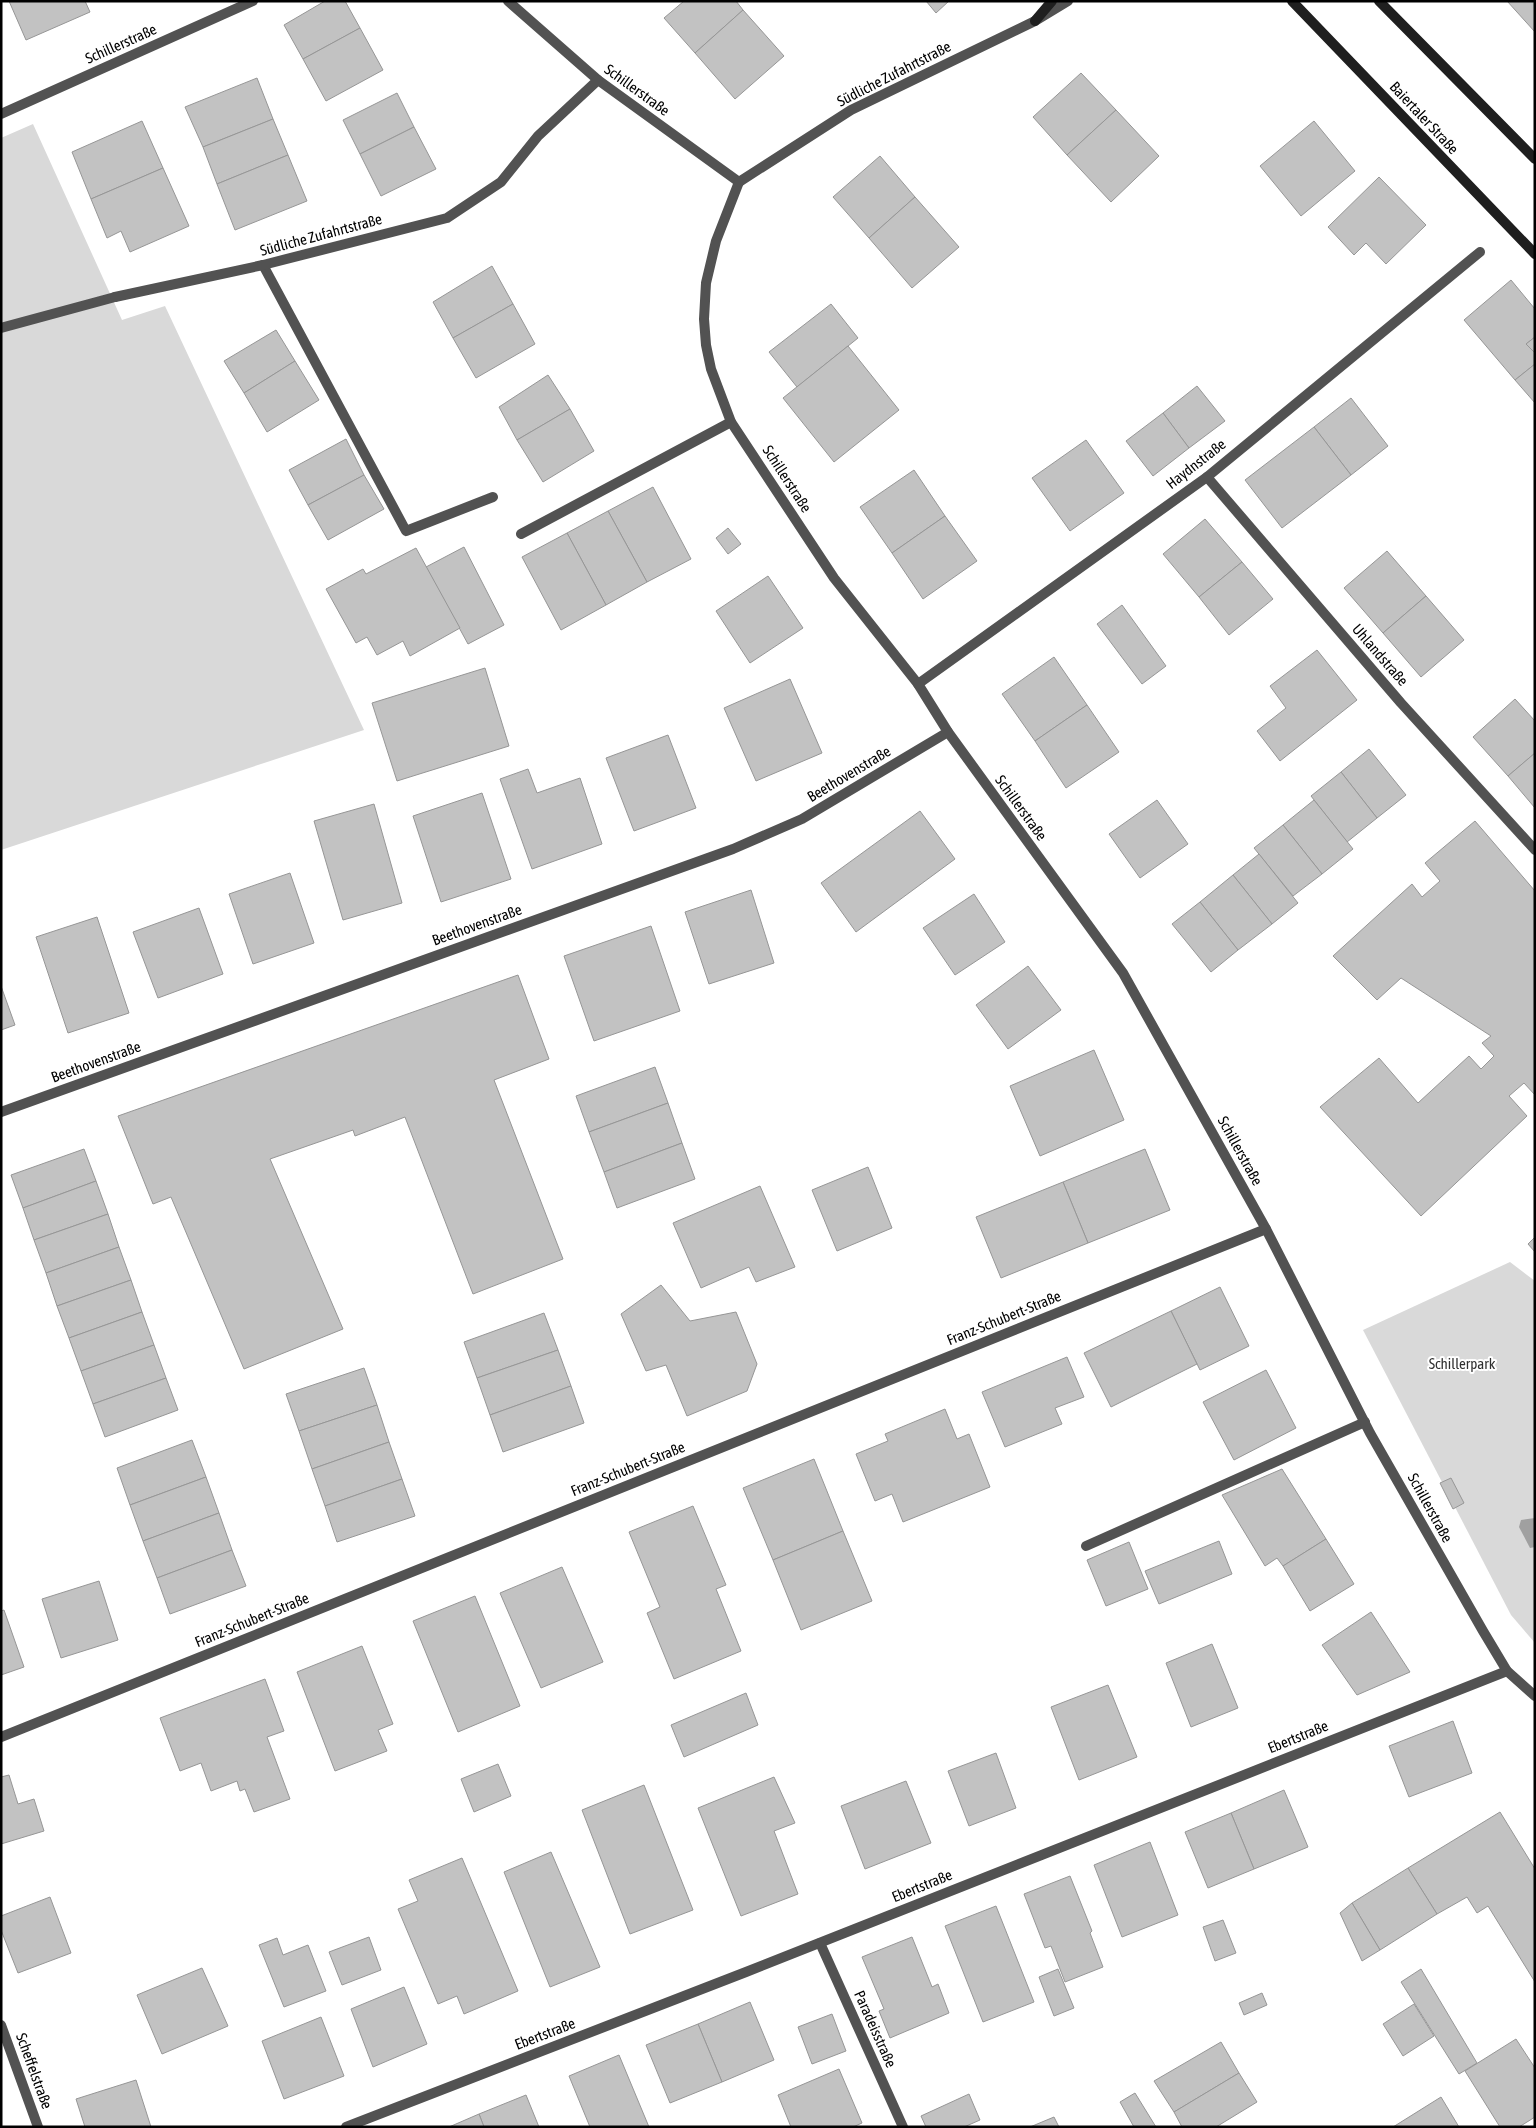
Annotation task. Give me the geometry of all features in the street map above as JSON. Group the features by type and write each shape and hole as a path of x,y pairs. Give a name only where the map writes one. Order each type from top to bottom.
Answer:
{"main road":[{"path":"1035,21 1052,1"},
{"name":"Baiertaler Straße","path":"1292,1 1535,254"},
{"path":"1379,1 1535,159"},
{"path":"1390,1 1408,31"}],"street":[{"name":"Schillerstraße","path":"1,114 252,1"},
{"name":"Schillerstraße","path":"508,1 598,80 739,182 716,241 706,283 704,319 706,345 711,369 731,422 834,578 918,684 948,732 1122,973 1266,1229 1365,1422 1482,1631 1507,1671 1535,1696"},
{"name":"Südliche Zufahrtstraße","path":"739,182 852,110 1035,21 1068,1"},
{"name":"Südliche Zufahrtstraße","path":"1,328 115,297 263,265 447,218 501,182 538,136 598,80"},
{"name":"Haydnstraße","path":"918,684 1207,477 1480,252"},
{"path":"263,265 406,531 493,497"},
{"path":"521,534 731,422"},
{"name":"Uhlandstraße","path":"1207,477 1401,703 1535,850"},
{"name":"Beethovenstraße","path":"1,1112 733,849 802,819 948,732"},
{"name":"Franz-Schubert-Straße","path":"1,1737 1266,1229"},
{"path":"1086,1546 1365,1422"},
{"name":"Ebertstraße","path":"346,2127 820,1943 1507,1671"},
{"name":"Paradeisstraße","path":"820,1943 903,2127"},
{"name":"Scheffelstraße","path":"1,2025 38,2127"}],"green space":[{"path":"33,124 122,320 165,306 364,730 1,850 1,138"},
{"name":"Schillerpark","path":"1510,1262 1535,1281 1535,1643 1511,1615 1363,1330"}],"shaded area":[{"path":"1535,1518 1535,1547 1530,1548 1519,1527 1521,1520"}],"building":[{"path":"9,1 85,1 90,12 26,40"},
{"path":"325,1 345,1 360,28 303,59 284,25"},
{"path":"684,1 736,1 743,10 695,53 664,18"},
{"path":"926,1 949,1 936,13"},
{"path":"1507,1 1535,1 1535,32"},
{"path":"743,10 784,56 735,99 695,53"},
{"path":"360,28 383,70 326,101 303,59"},
{"path":"1081,73 1116,110 1067,155 1033,117"},
{"path":"257,78 273,119 203,147 185,107"},
{"path":"397,93 414,127 360,154 343,120"},
{"path":"1116,110 1159,156 1111,202 1067,155"},
{"path":"273,119 288,155 217,184 203,147"},
{"path":"142,121 163,168 91,199 72,152"},
{"path":"1314,121 1355,171 1301,216 1260,166"},
{"path":"414,127 436,169 381,196 360,154"},
{"path":"288,155 307,201 235,230 217,184"},
{"path":"880,156 915,197 869,238 833,197"},
{"path":"163,168 189,226 130,252 121,231 107,238 91,199"},
{"path":"1379,177 1426,225 1386,264 1366,243 1354,255 1328,227"},
{"path":"915,197 959,247 912,288 869,238"},
{"path":"492,266 513,304 453,338 433,302"},
{"path":"1511,280 1535,309 1535,337 1526,344 1535,353 1535,364 1515,380 1464,320"},
{"path":"513,304 535,344 476,378 453,338"},
{"path":"831,304 858,338 797,387 769,352"},
{"path":"276,330 295,361 244,393 224,361"},
{"path":"1535,337 1535,353 1526,344"},
{"path":"848,346 899,410 834,462 783,398"},
{"path":"295,361 319,400 267,432 244,393"},
{"path":"1535,364 1535,403 1515,380"},
{"path":"548,375 570,409 517,440 499,407"},
{"path":"1197,386 1225,421 1189,448 1163,413"},
{"path":"1351,398 1388,446 1351,475 1314,427"},
{"path":"570,409 594,451 543,482 517,440"},
{"path":"1163,413 1189,448 1153,476 1126,441"},
{"path":"1314,427 1351,475 1282,528 1245,480"},
{"path":"346,439 364,475 308,505 289,470"},
{"path":"1086,440 1124,493 1070,531 1032,478"},
{"path":"914,470 945,516 892,553 860,507"},
{"path":"364,475 384,509 328,540 308,505"},
{"path":"653,487 691,559 647,582 608,511"},
{"path":"608,511 647,582 606,605 567,533"},
{"path":"945,516 977,561 923,599 892,553"},
{"path":"1205,519 1242,562 1199,597 1163,554"},
{"path":"728,528 741,544 728,554 716,538"},
{"path":"567,533 606,605 561,630 522,557"},
{"path":"464,547 504,625 468,644 426,567"},
{"path":"416,548 460,628 410,656 403,641 377,655 367,637 356,643 326,589 363,569 366,574"},
{"path":"1387,551 1426,596 1383,633 1344,588"},
{"path":"1242,562 1273,599 1229,635 1199,597"},
{"path":"768,576 803,628 750,663 716,611"},
{"path":"1426,596 1464,640 1421,677 1383,633"},
{"path":"1122,605 1166,666 1142,684 1097,624"},
{"path":"1317,650 1357,700 1280,761 1257,731 1286,708 1270,686"},
{"path":"1054,657 1087,705 1035,741 1002,694"},
{"path":"485,668 509,746 397,781 372,703"},
{"path":"790,679 822,753 756,781 724,708"},
{"path":"1515,699 1535,721 1535,753 1508,776 1473,737"},
{"path":"1087,705 1119,752 1066,788 1035,741"},
{"path":"668,735 696,808 634,831 606,758"},
{"path":"1369,749 1406,795 1377,818 1341,772"},
{"path":"1535,753 1535,808 1508,776"},
{"path":"528,769 537,793 580,778 602,844 532,869 500,779"},
{"path":"1341,772 1377,818 1347,842 1311,796"},
{"path":"482,793 511,879 441,902 413,816"},
{"path":"1157,800 1188,844 1140,878 1109,834"},
{"path":"1314,800 1353,849 1322,874 1283,825"},
{"path":"374,804 402,903 343,920 314,821"},
{"path":"920,811 955,859 856,932 821,883"},
{"path":"1475,821 1535,891 1535,1095 1524,1083 1509,1096 1527,1116 1421,1216 1320,1107 1379,1058 1418,1103 1469,1056 1481,1069 1494,1056 1482,1043 1491,1036 1401,978 1377,1000 1333,956 1412,884 1422,897 1440,881 1425,863"},
{"path":"1283,825 1322,874 1293,896 1254,848"},
{"path":"1259,854 1298,903 1272,924 1233,875"},
{"path":"290,873 314,943 253,964 229,894"},
{"path":"1233,875 1272,924 1238,950 1200,902"},
{"path":"751,890 774,963 709,984 685,912"},
{"path":"974,894 1005,942 955,975 923,928"},
{"path":"1200,902 1238,950 1211,972 1172,924"},
{"path":"199,908 223,974 158,998 133,932"},
{"path":"97,917 129,1013 68,1033 36,937"},
{"path":"651,926 680,1011 594,1041 564,956"},
{"path":"1028,966 1061,1010 1008,1049 976,1005"},
{"path":"518,975 549,1059 494,1080 563,1259 473,1294 405,1117 355,1136 353,1130 270,1159 343,1329 244,1369 171,1197 153,1204 118,1116"},
{"path":"1,986 15,1025 1,1030"},
{"path":"1094,1050 1124,1120 1040,1156 1010,1086"},
{"path":"655,1067 668,1103 589,1132 576,1096"},
{"path":"668,1103 682,1143 604,1172 589,1132"},
{"path":"682,1143 695,1179 617,1208 604,1172"},
{"path":"84,1149 96,1181 23,1208 11,1175"},
{"path":"1145,1149 1170,1210 1088,1243 1063,1182"},
{"path":"868,1167 892,1228 837,1251 812,1190"},
{"path":"96,1181 108,1214 34,1240 23,1208"},
{"path":"1063,1182 1088,1243 1001,1278 976,1217"},
{"path":"760,1186 795,1267 756,1282 749,1267 701,1288 673,1223"},
{"path":"108,1214 119,1247 46,1273 34,1240"},
{"path":"1535,1237 1535,1252 1528,1244"},
{"path":"119,1247 131,1280 57,1306 46,1273"},
{"path":"131,1280 142,1312 69,1338 57,1306"},
{"path":"661,1285 690,1321 736,1312 757,1364 747,1391 687,1416 666,1365 646,1371 621,1314"},
{"path":"1220,1287 1249,1346 1200,1370 1171,1311"},
{"path":"1171,1311 1197,1364 1111,1407 1084,1353"},
{"path":"142,1312 154,1345 81,1371 69,1338"},
{"path":"544,1313 558,1350 477,1378 464,1342"},
{"path":"154,1345 166,1378 93,1404 81,1371"},
{"path":"558,1350 571,1386 490,1415 477,1378"},
{"path":"1067,1357 1084,1397 1055,1408 1062,1424 1005,1447 982,1392"},
{"path":"364,1368 377,1405 299,1431 286,1394"},
{"path":"1266,1370 1296,1428 1234,1460 1203,1402"},
{"path":"166,1378 178,1410 105,1437 93,1404"},
{"path":"571,1386 584,1423 503,1452 490,1415"},
{"path":"377,1405 389,1442 312,1469 299,1431"},
{"path":"945,1409 957,1439 969,1434 990,1487 903,1522 892,1494 875,1501 856,1454 888,1441 885,1434"},
{"path":"192,1440 206,1477 130,1505 117,1468"},
{"path":"389,1442 402,1479 325,1506 312,1469"},
{"path":"814,1459 843,1531 773,1560 743,1488"},
{"path":"1282,1469 1326,1539 1283,1566 1277,1558 1265,1566 1222,1495"},
{"path":"206,1477 219,1513 143,1541 130,1505"},
{"path":"1451,1478 1464,1503 1453,1509 1440,1483"},
{"path":"402,1479 415,1516 337,1542 325,1506"},
{"path":"693,1506 726,1585 716,1589 741,1651 674,1679 647,1613 660,1607 629,1532"},
{"path":"219,1513 232,1550 157,1578 143,1541"},
{"path":"843,1531 872,1601 801,1630 773,1560"},
{"path":"1326,1539 1354,1584 1310,1611 1283,1566"},
{"path":"1219,1541 1232,1574 1159,1604 1145,1571"},
{"path":"1129,1542 1148,1589 1106,1606 1087,1560"},
{"path":"232,1550 246,1586 170,1614 157,1578"},
{"path":"562,1567 603,1662 541,1688 500,1593"},
{"path":"99,1581 118,1640 61,1658 42,1599"},
{"path":"475,1596 520,1706 458,1732 413,1621"},
{"path":"4,1610 24,1667 1,1675 1,1611"},
{"path":"1371,1612 1410,1672 1357,1695 1322,1645"},
{"path":"1212,1644 1238,1708 1191,1727 1166,1663"},
{"path":"362,1646 393,1724 378,1730 387,1751 335,1771 297,1672"},
{"path":"265,1679 284,1731 267,1737 290,1799 254,1812 245,1789 240,1791 237,1781 211,1791 201,1763 180,1771 160,1718"},
{"path":"1108,1685 1137,1757 1079,1780 1051,1707"},
{"path":"746,1693 758,1725 684,1757 671,1725"},
{"path":"1453,1721 1472,1773 1409,1797 1389,1746"},
{"path":"996,1753 1016,1808 969,1826 948,1771"},
{"path":"498,1764 511,1796 474,1812 461,1779"},
{"path":"9,1775 18,1804 34,1799 44,1831 1,1844 1,1777"},
{"path":"774,1777 795,1823 774,1831 798,1894 741,1916 698,1808"},
{"path":"906,1781 931,1843 865,1869 841,1806"},
{"path":"644,1785 693,1910 630,1934 582,1810"},
{"path":"1284,1790 1308,1847 1254,1869 1231,1813"},
{"path":"1500,1812 1535,1869 1535,1982 1488,1906 1477,1913 1467,1897 1437,1914 1408,1868"},
{"path":"1231,1813 1254,1869 1208,1888 1185,1832"},
{"path":"1150,1842 1178,1915 1122,1937 1094,1865"},
{"path":"551,1852 600,1967 550,1987 504,1872"},
{"path":"462,1858 518,1991 464,2014 457,1996 438,2004 398,1909 418,1901 409,1880"},
{"path":"1408,1868 1437,1914 1380,1950 1352,1903"},
{"path":"1070,1876 1092,1931 1090,1933 1103,1967 1065,1982 1051,1946 1045,1948 1024,1894"},
{"path":"50,1897 71,1953 18,1973 1,1930 1,1916"},
{"path":"1352,1903 1380,1950 1362,1961 1340,1913"},
{"path":"996,1906 1034,2002 983,2022 945,1926"},
{"path":"1223,1920 1236,1953 1215,1961 1203,1927"},
{"path":"369,1937 381,1970 342,1985 329,1952"},
{"path":"912,1937 932,1987 938,1984 949,2013 890,2038 879,2011 884,2009 862,1957"},
{"path":"277,1938 283,1955 308,1945 326,1991 284,2007 259,1945"},
{"path":"202,1968 228,2026 162,2054 137,1995"},
{"path":"1058,1969 1074,2008 1054,2016 1039,1977"},
{"path":"1421,1969 1477,2063 1459,2074 1401,1982"},
{"path":"404,1987 427,2044 373,2067 351,2009"},
{"path":"1262,1993 1267,2005 1244,2015 1239,2003"},
{"path":"750,2002 774,2060 722,2082 698,2024"},
{"path":"1414,2004 1434,2036 1403,2056 1383,2024"},
{"path":"832,2014 846,2051 812,2064 798,2027"},
{"path":"321,2017 344,2076 284,2099 262,2041"},
{"path":"698,2024 722,2082 670,2103 646,2045"},
{"path":"1516,2039 1535,2068 1535,2117 1519,2127 1500,2127 1465,2071"},
{"path":"1221,2042 1239,2073 1174,2112 1154,2081"},
{"path":"619,2055 649,2127 590,2127 569,2076"},
{"path":"839,2069 862,2123 853,2127 791,2127 778,2095"},
{"path":"1239,2073 1257,2102 1216,2127 1182,2127 1174,2112"},
{"path":"136,2080 151,2127 85,2127 76,2099"},
{"path":"1135,2093 1156,2127 1134,2127 1120,2102"},
{"path":"969,2094 980,2120 964,2127 926,2127 921,2116"},
{"path":"526,2095 539,2127 484,2127 479,2114"},
{"path":"1441,2097 1459,2127 1393,2127"},
{"path":"479,2114 484,2127 449,2127"},
{"path":"1054,2117 1059,2127 1030,2127"}]}
